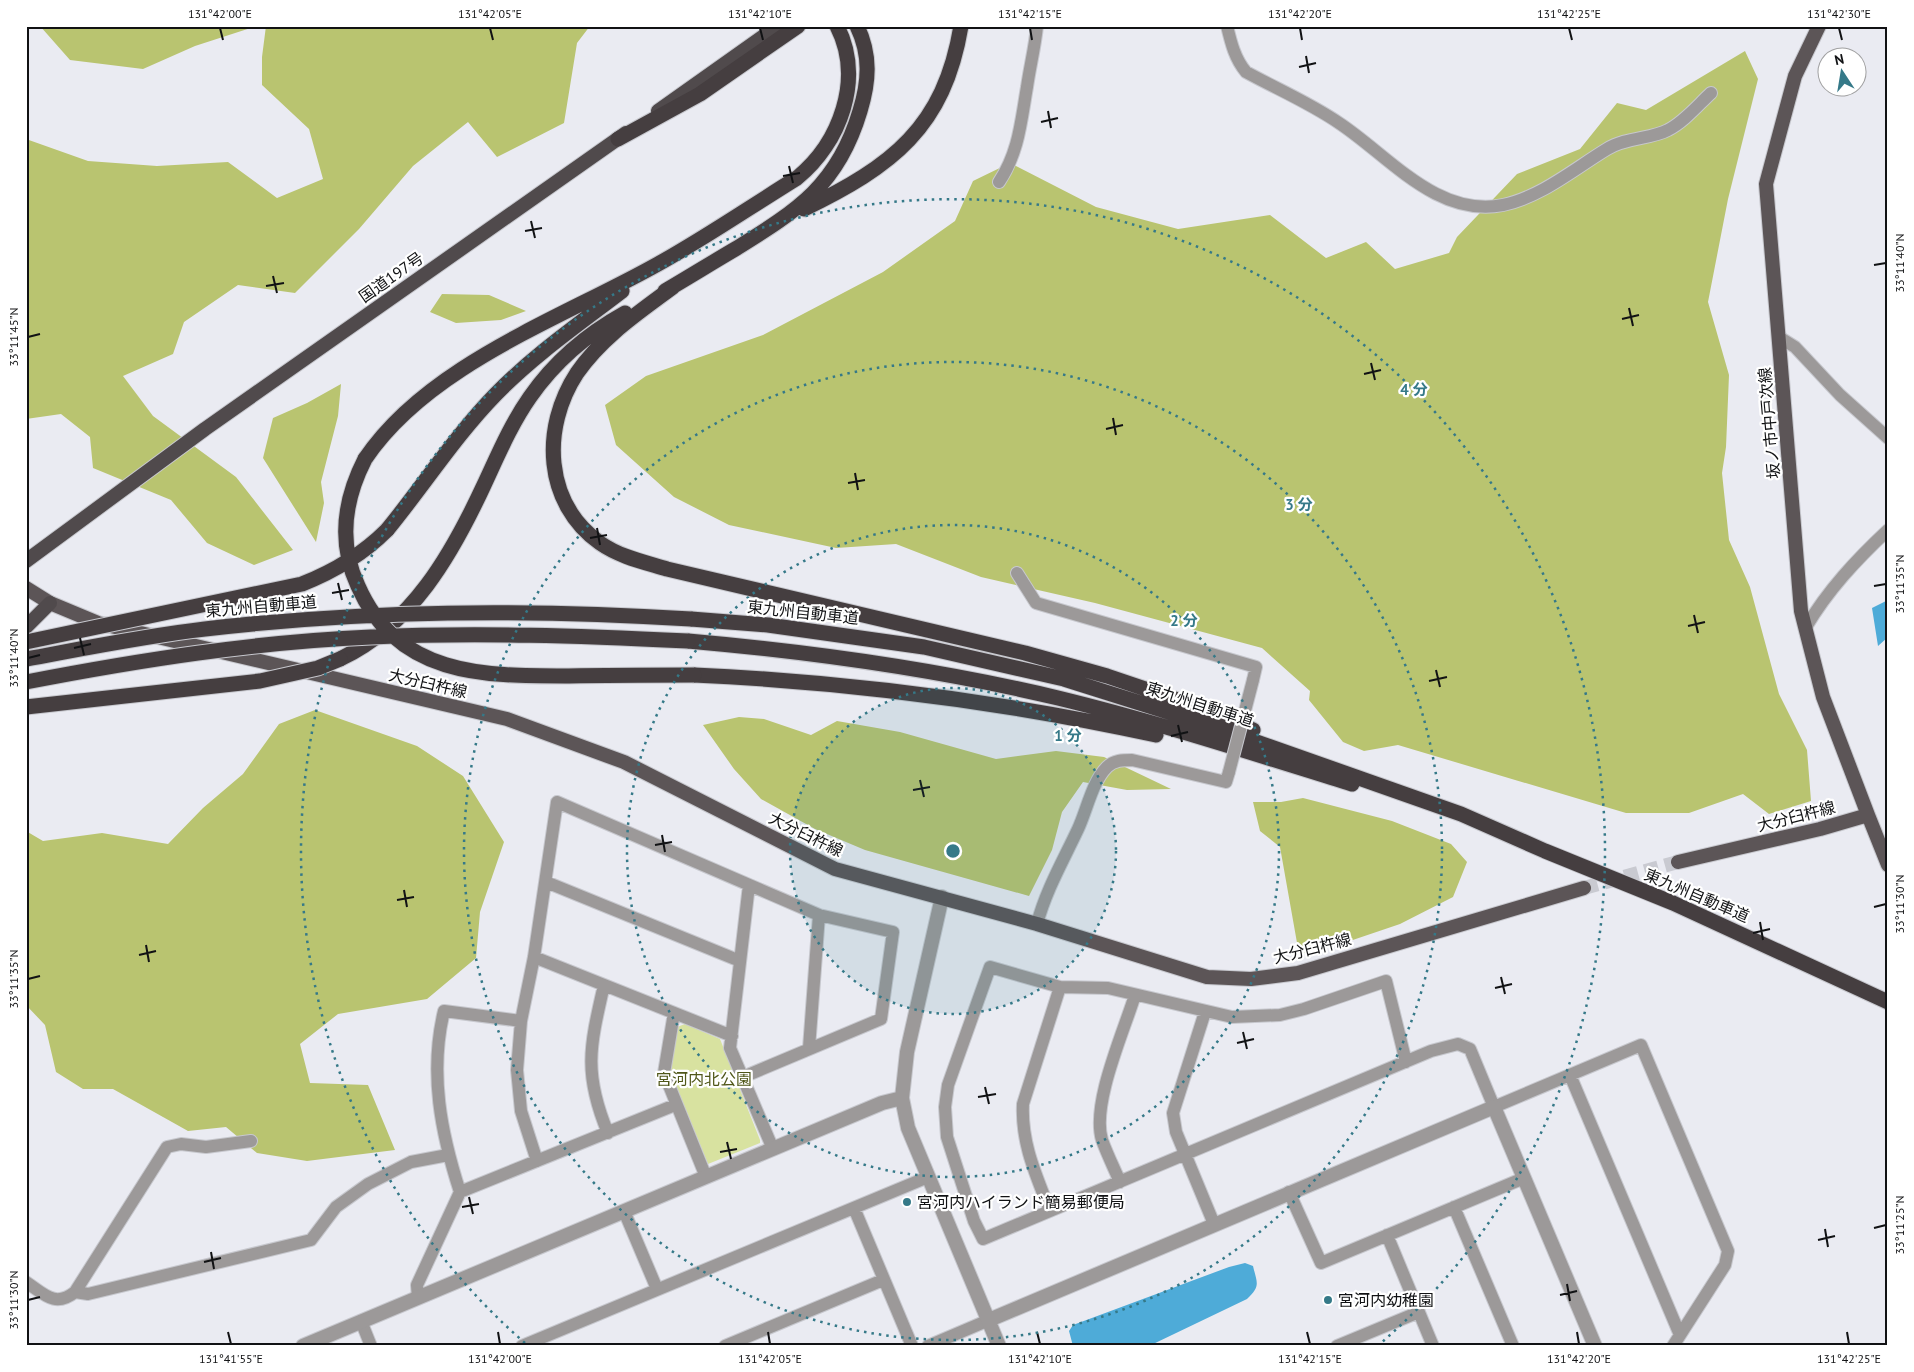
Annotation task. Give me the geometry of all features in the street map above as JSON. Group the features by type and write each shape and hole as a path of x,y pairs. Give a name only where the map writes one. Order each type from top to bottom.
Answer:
{"highway":[{"name":"国道197号","path":"26,561 205,429 778,26"},
{"path":"618,139 700,94 798,26"},
{"path":"825,26 838,38 849,62"},
{"path":"837,26 846,46 849,62 846,98 838,124 824,150 811,167 660,263 540,325 462,370 402,413 388,428 365,459 356,477 346,513 345,530 350,566 370,610 390,634 434,662 452,668 496,676 694,675 810,682 935,695 1054,714 1258,755"},
{"path":"785,218 807,200 827,178 843,153 858,118 864,99 868,69 867,54 858,26"},
{"path":"26,707 260,681 309,670 340,659 381,633 410,606 438,572 462,531 518,417 556,364 590,334 672,287 785,218 868,175 902,148 926,120 939,98 954,58 960,26"},
{"path":"26,642 302,584 339,568 373,544 387,530 460,436 497,393 540,354 660,263"},
{"path":"672,287 604,341 577,373 559,410 552,449 558,489 575,520 601,544 632,558 667,569 1025,653 1107,676 1184,702 1428,797 1461,814"},
{"path":"26,627 50,603"},
{"name":"東九州自動車道","path":"26,659 203,629 361,615 516,612 599,613 768,625 849,634 924,646 1064,679 1197,721 1461,814 1545,851 1673,903 1814,966 1888,1002"},
{"name":"東九州自動車道","path":"26,682 109,666 207,652 369,637 517,634 688,641 846,658 990,683 1129,717 1360,787 1545,851"}],"main road":[{"name":"坂ノ市中戸次線","path":"1819,26 1795,76 1766,184 1801,610 1823,697 1868,815"},
{"name":"大分臼杵線","path":"26,588 50,603 98,623 507,719 624,762 835,869 1038,924 1207,977 1251,979 1298,973 1584,888"},
{"name":"大分臼杵線","path":"1678,862 1820,829 1868,815"},
{"path":"1868,815 1888,866"}],"street":[{"path":"999,182 1009,167 1018,144 1037,26"},
{"path":"1227,26 1232,47 1240,65 1246,72 1302,100 1341,124 1397,169 1451,202 1471,206 1503,205 1536,193 1610,147 1633,138 1667,131 1711,93"},
{"path":"1779,337 1795,347 1840,396 1888,438"},
{"path":"1806,627 1821,602 1836,583 1854,562 1888,530"},
{"path":"1017,573 1036,603 1256,667 1226,782 1132,760 1119,760 1108,766 1099,777 1078,829 1046,894 1038,924"},
{"path":"537,1161 520,1111 516,1070 521,1021 534,957 557,802 819,915 893,932 881,1019 743,1077"},
{"path":"546,882 740,961"},
{"path":"749,885 730,1048 773,1149"},
{"path":"942,897 907,1052 902,1098 908,1128 999,1346"},
{"path":"809,1048 819,915"},
{"path":"534,957 732,1036"},
{"path":"1406,1062 1386,981 1304,1009 1280,1015 1232,1017 1108,988 1060,987 990,967 954,1068 945,1107 947,1137 971,1212 983,1239 1406,1062 1431,1051 1458,1044 1470,1049 1595,1346"},
{"path":"604,985 595,1023 590,1065 595,1101 608,1133"},
{"path":"1050,1211 1027,1151 1022,1123 1024,1104 1060,987"},
{"path":"1120,1182 1102,1139 1100,1118 1107,1080 1135,995"},
{"path":"418,1298 417,1285 460,1192 448,1155 439,1110 436,1071 438,1035 444,1011 521,1021"},
{"path":"1205,1012 1173,1113 1176,1132 1214,1224"},
{"path":"674,1013 664,1066 666,1082 706,1177"},
{"path":"928,1346 1641,1045 1728,1251 1725,1265 1673,1346"},
{"path":"1570,1075 1680,1335"},
{"path":"303,1346 882,1103 902,1098"},
{"path":"460,1192 675,1105"},
{"path":"26,1282 53,1300 65,1300 75,1292 166,1146 181,1144 206,1147 251,1141"},
{"path":"75,1292 88,1294 312,1240 336,1207 363,1188 411,1162 448,1155"},
{"path":"522,1346 928,1177"},
{"path":"1289,1192 1321,1262 1524,1178"},
{"path":"1454,1207 1513,1346"},
{"path":"854,1208 912,1346"},
{"path":"624,1211 657,1289"},
{"path":"1387,1235 1433,1346"},
{"path":"725,1346 883,1280"},
{"path":"1337,1346 1419,1312"},
{"path":"361,1321 371,1346"}],"green space":[{"path":"40,26 257,26 195,46 143,69 70,60"},
{"path":"266,26 590,26 577,43 564,123 497,157 468,122 413,166 359,229 295,293 238,285 184,322 173,354 123,376 153,416 236,477 293,550 254,565 207,543 171,500 93,468 90,437 61,414 26,419 26,139 88,161 157,166 228,162 277,198 323,179 309,129 262,85 262,57"},
{"path":"1745,51 1758,79 1728,199 1708,302 1729,375 1726,447 1722,473 1729,540 1750,587 1779,694 1807,750 1811,801 1769,814 1743,794 1689,813 1626,813 1398,745 1364,751 1343,742 1309,700 1310,691 1262,648 1095,603 981,577 896,544 836,548 729,525 674,497 616,445 605,405 646,376 763,335 883,272 955,221 973,181 1010,163 1096,207 1178,229 1270,215 1326,258 1366,242 1395,269 1449,253 1457,237 1517,174 1580,149 1617,103 1646,110"},
{"path":"442,294 489,295 526,311 501,320 456,323 430,312"},
{"path":"341,384 338,416 321,482 324,503 316,542 263,458 273,418 307,403"},
{"path":"315,710 417,746 463,776 504,842 480,912 476,958 427,999 338,1014 300,1044 310,1083 368,1085 395,1150 307,1161 257,1153 226,1127 188,1131 113,1089 83,1089 56,1072 45,1025 26,1005 26,831 43,841 102,833 168,844 203,808 243,774 279,724"},
{"path":"739,717 764,719 811,735 837,721 900,732 996,759 1056,751 1104,757 1171,789 1127,790 1083,782 1062,812 1052,850 1029,896 865,850 815,829 761,799 734,769 703,725"},
{"path":"1303,798 1392,821 1451,844 1467,862 1453,897 1400,924 1338,945 1299,954 1280,847 1260,831 1253,802 1281,802"},
{"name":"宮河内北公園","path":"685,1024 720,1039 760,1140 760,1143 708,1164 670,1071 677,1027"}],"water":[{"path":"1888,600 1888,637 1878,646 1872,608"},
{"path":"1245,1263 1253,1266 1257,1280 1254,1291 1247,1299 1149,1346 1073,1346 1069,1331 1073,1325 1229,1267"}],"tunnel":[{"path":"1584,888 1678,862"}],"place":[{"name":"宮河内ハイランド簡易郵便局","path":"907,1202"},
{"name":"宮河内幼稚園","path":"1328,1300"}]}
